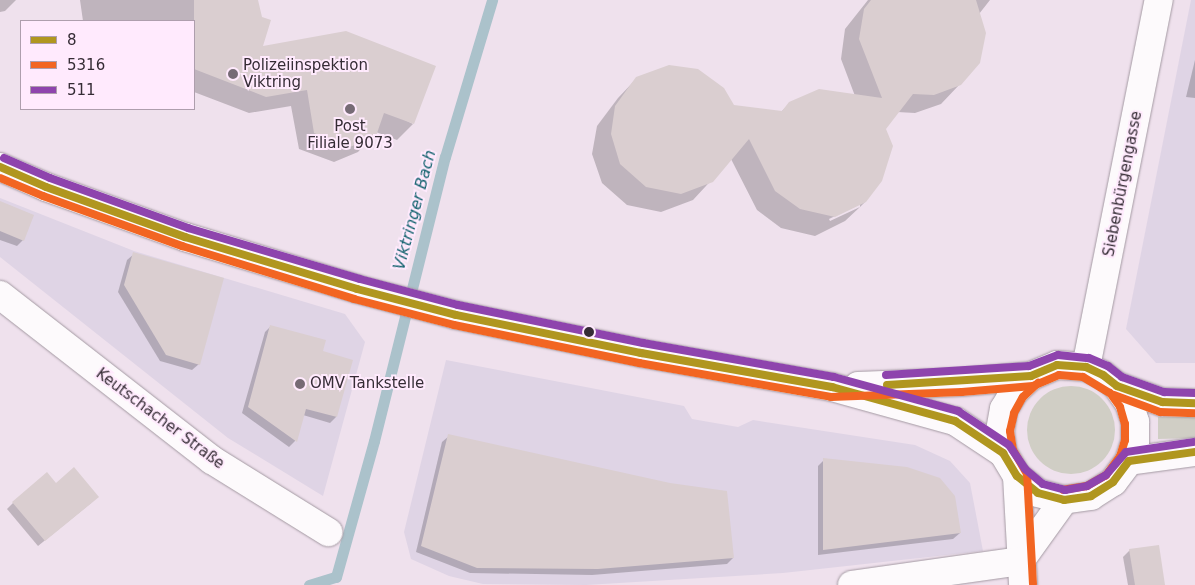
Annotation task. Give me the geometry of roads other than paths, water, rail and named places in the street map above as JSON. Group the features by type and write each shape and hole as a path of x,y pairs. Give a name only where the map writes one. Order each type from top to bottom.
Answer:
{"main road":[{"name":"Siebenbürgengasse","path":"1086,367 1158,0"},
{"path":"0,168 46,187 185,237 456,315 640,353 832,388 955,421 1010,464 1038,493 1064,500 1091,496 1113,482 1129,461 1135,442 1135,422 1128,403 1117,386"},
{"name":"Keutschacher Straße","path":"0,295 212,460 328,532"},
{"path":"832,388 961,382 1031,376 1057,366 1086,367 1103,375 1117,386 1162,402 1195,403"},
{"path":"1022,573 1010,464 1000,431 1004,410 1015,390 1031,376"},
{"path":"1129,461 1195,452"},
{"path":"1022,573 1064,500"},
{"path":"852,585 1022,573"}],"waterway":[{"name":"Viktringer Bach","path":"309,585 336,577 374,441 445,157 492,0"}],"place":[{"name":"Polizeiinspektion Viktring","path":"233,74"},
{"name":"Post Filiale 9073","path":"350,109"},
{"name":"OMV Tankstelle","path":"300,384"}]}
